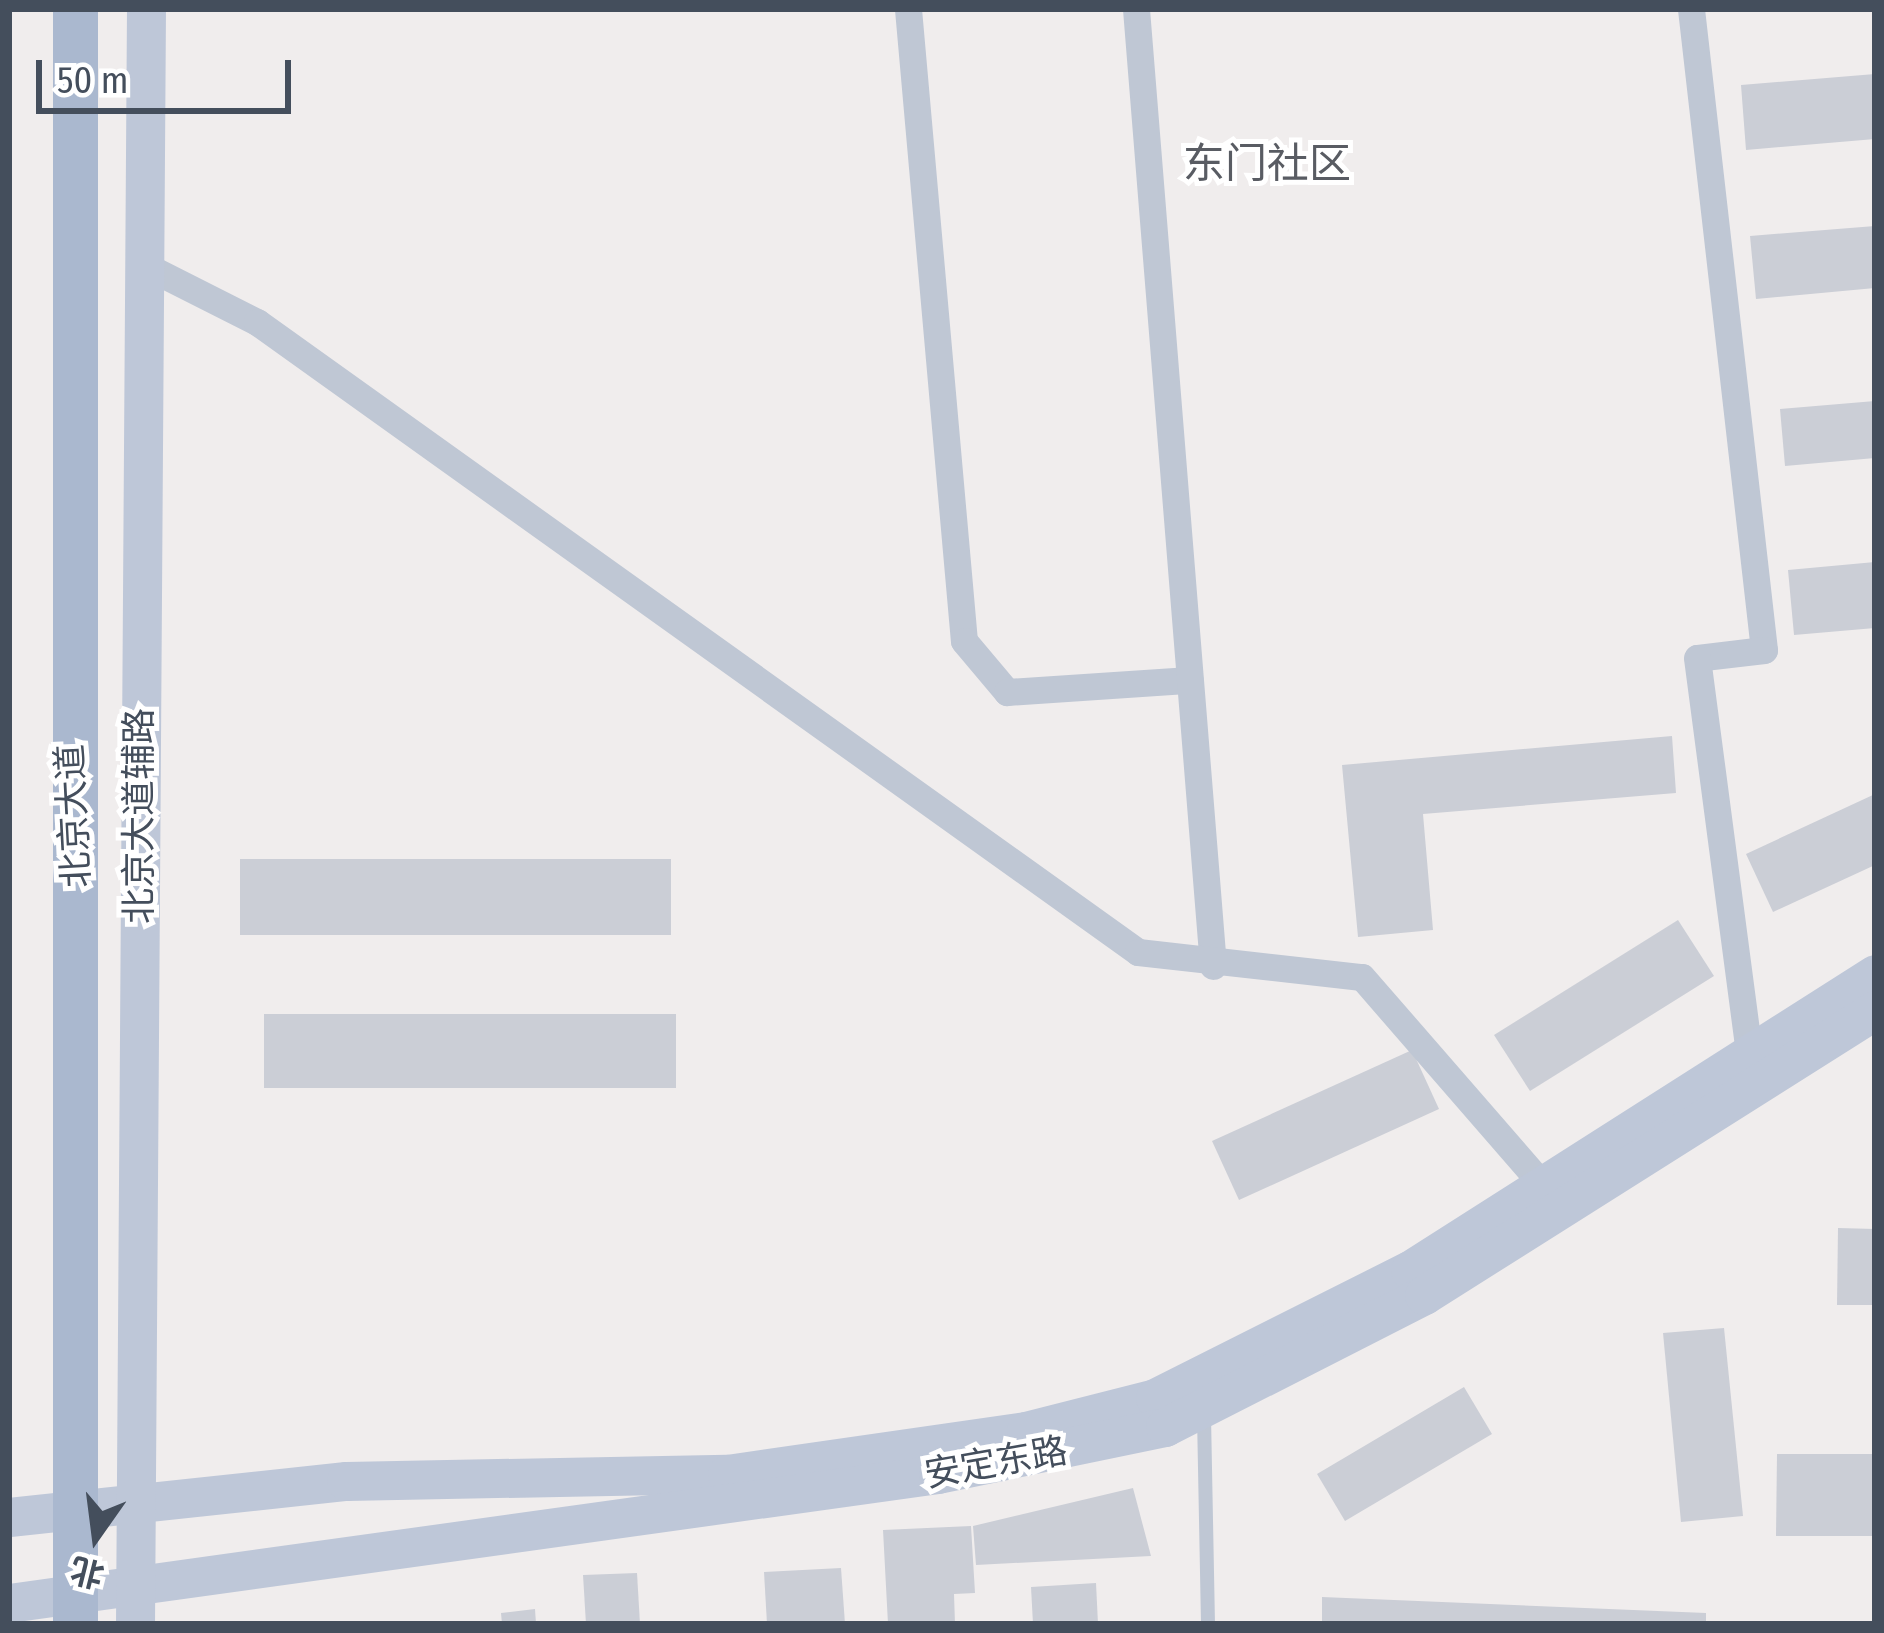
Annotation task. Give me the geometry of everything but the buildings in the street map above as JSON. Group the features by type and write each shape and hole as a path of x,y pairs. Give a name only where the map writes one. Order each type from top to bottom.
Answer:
{"main road":[{"name":"北京大道","path":"75,9 75,1608"},
{"name":"北京大道辅路","path":"135,1624 146,9"},
{"name":"安定东路","path":"9,1517 346,1481 727,1474 1069,1421 1236,1365 1542,1184 1875,974"},
{"name":"安定东路","path":"9,1603 75,1608 136,1581 938,1474 1094,1446 1204,1411 1424,1295 1875,1010"}],"street":[{"path":"908,9 964,640 1007,692 1190,680"},
{"path":"1136,9 1214,966"},
{"path":"1691,9 1765,650 1697,658 1749,1052"},
{"path":"144,265 257,322 1138,952 1214,966 1363,977 1542,1184"}],"lane":[{"path":"1204,1411 1208,1624"}],"district":[{"name":"东门社区","path":"1267,164"}]}
